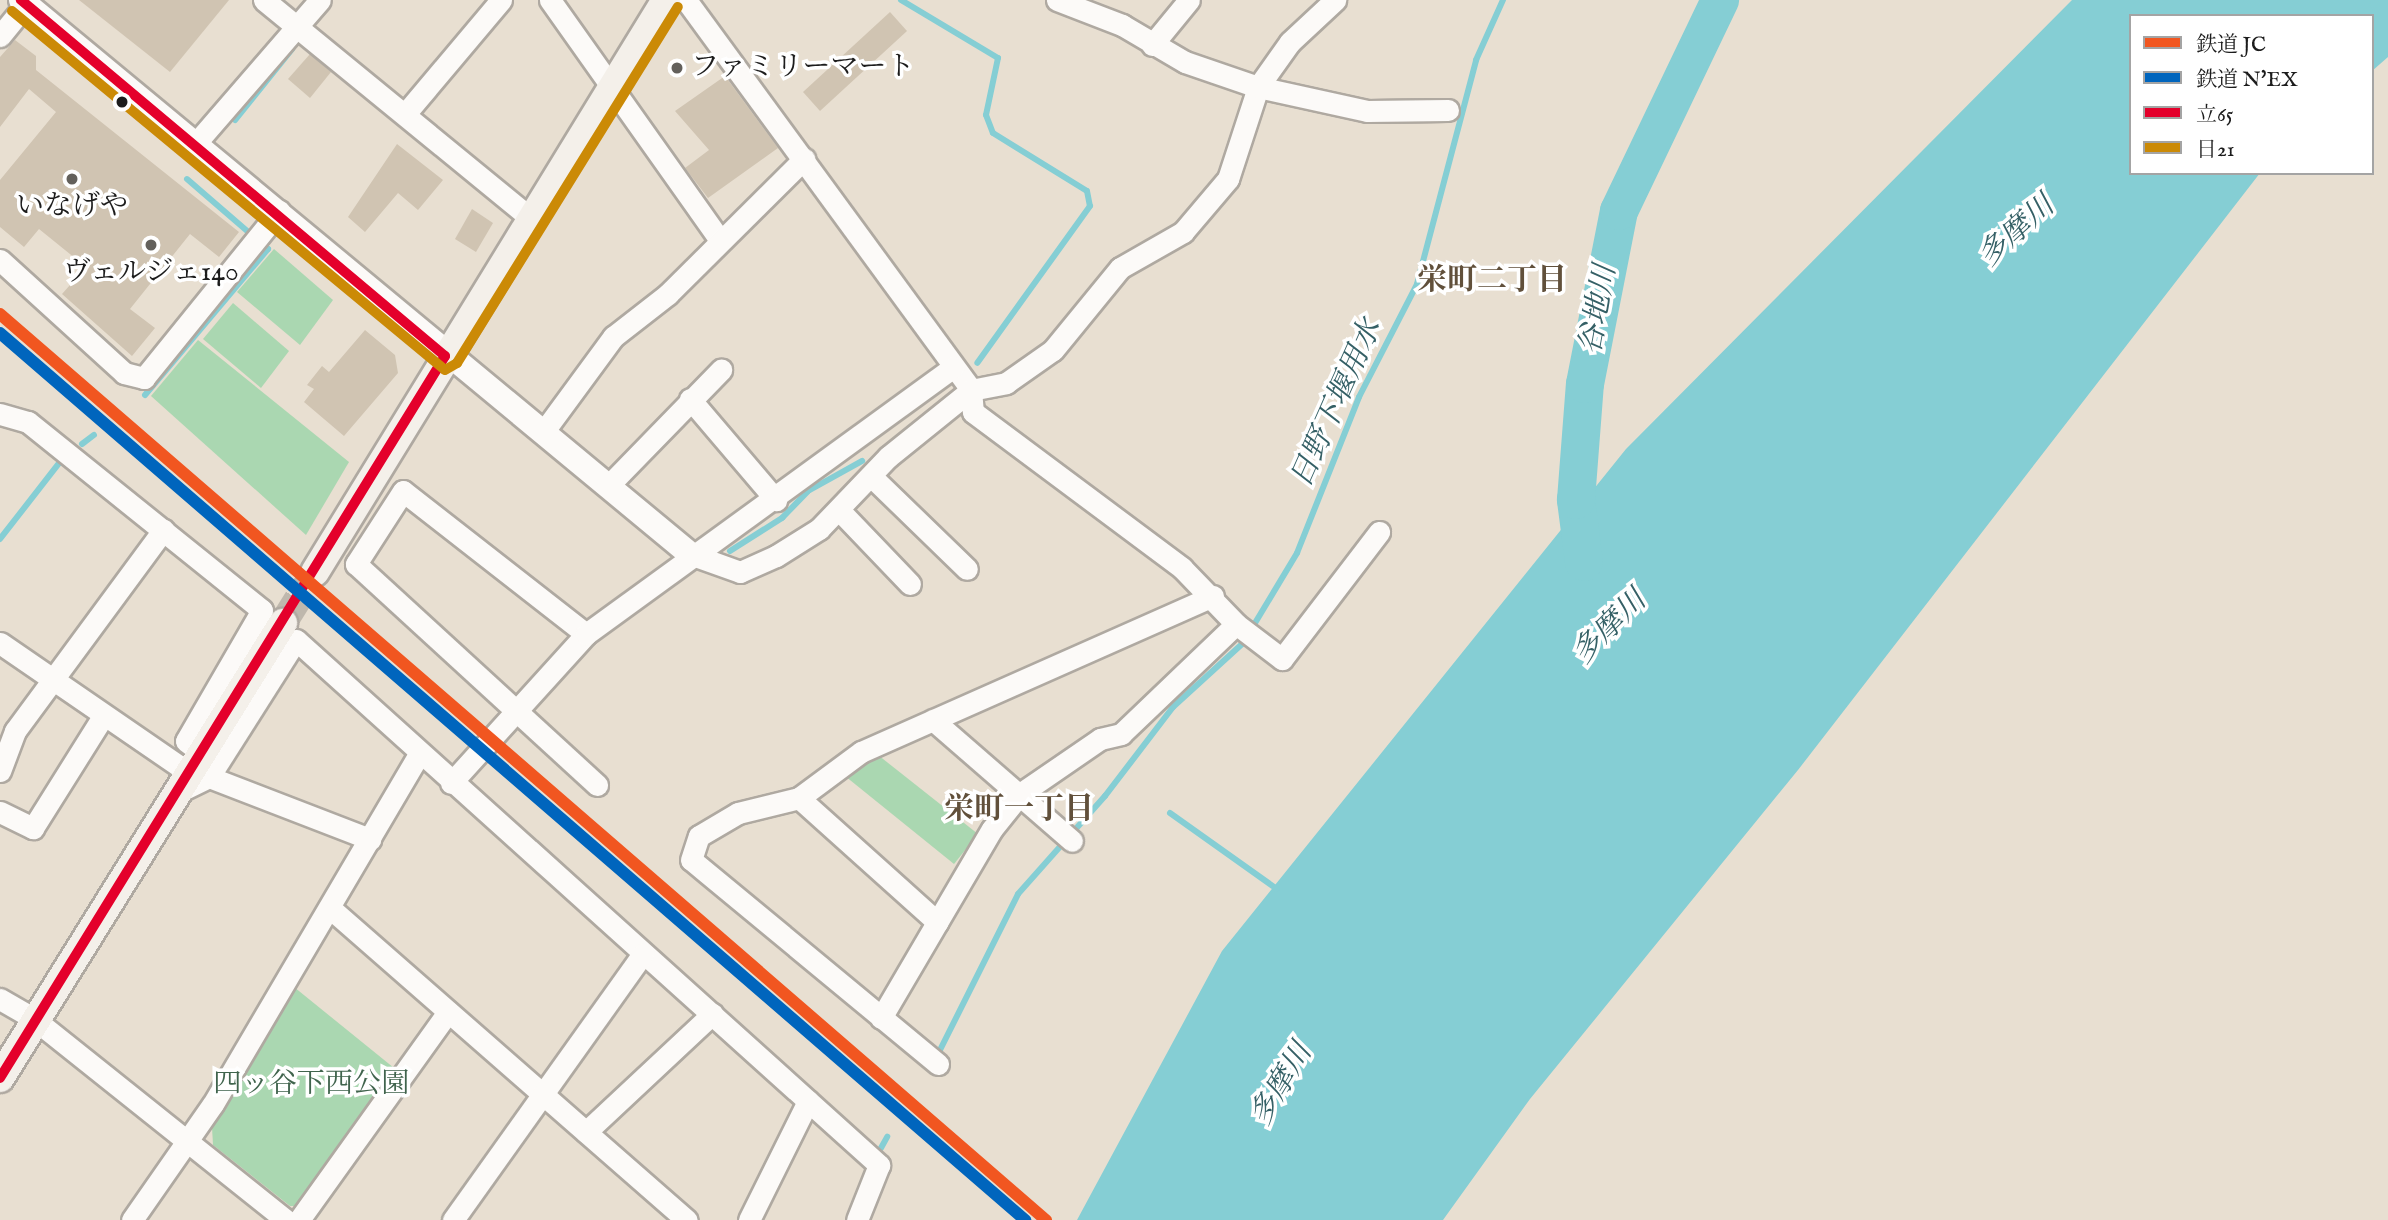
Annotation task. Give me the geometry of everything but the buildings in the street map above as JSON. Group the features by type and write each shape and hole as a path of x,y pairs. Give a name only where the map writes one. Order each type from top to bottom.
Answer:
{"main road":[{"path":"315,572 445,356 666,0"},
{"path":"0,1078 34,1019 194,774 283,623"}],"street":[{"path":"264,0 531,219"},
{"path":"196,143 293,24 320,0"},
{"path":"405,114 501,0"},
{"path":"550,0 614,85 720,240"},
{"path":"686,0 971,390 973,412 1135,530 1213,596 1245,631 1282,659 1379,532"},
{"path":"1057,0 1122,25 1152,45 1258,86 1367,111 1448,110"},
{"path":"1152,45 1189,0"},
{"path":"0,36 23,2 279,211 445,356 544,431 691,554 740,572 839,511 872,477 971,390 1006,383 1052,350 1120,268 1183,232 1228,179 1258,86 1290,42 1335,0"},
{"path":"544,431 613,337 668,294 804,159"},
{"path":"0,260 124,373 144,378 279,211"},
{"path":"451,783 515,708 586,634 691,554 776,500 953,367"},
{"path":"609,485 720,370"},
{"path":"690,399 776,500"},
{"path":"0,414 28,422 262,610 186,741 194,774"},
{"path":"872,477 967,569"},
{"path":"586,634 403,491 356,564 597,785"},
{"path":"839,511 910,584"},
{"path":"0,771 15,731 163,530"},
{"path":"938,1064 691,860 699,836 738,813 799,798 861,752 1213,596"},
{"path":"881,1018 992,829 1020,794 1100,739 1121,734 1245,631"},
{"path":"194,774 296,640 451,783 879,1165 857,1220"},
{"path":"0,643 56,678 104,715 194,774 370,839"},
{"path":"0,812 33,828 104,715"},
{"path":"933,720 1067,836"},
{"path":"132,1220 188,1142 330,908 419,754"},
{"path":"799,798 937,922"},
{"path":"330,908 687,1220"},
{"path":"465,1216 542,1094 643,954"},
{"path":"0,999 34,1019 286,1220"},
{"path":"299,1220 448,1012"},
{"path":"586,1132 712,1014"},
{"path":"749,1220 808,1101"}],"green space":[{"path":"274,249 333,300 300,345 237,292"},
{"path":"233,303 289,351 261,388 203,339"},
{"path":"198,340 349,462 306,535 151,396"},
{"path":"878,755 978,834 954,864 845,776"},
{"name":"四ッ谷下西公園","path":"294,987 399,1072 304,1206 290,1206 213,1145 212,1127"}],"water":[{"name":"多摩川","path":"2072,0 2388,0 2388,57 2374,69 2374,14 2129,14 2129,175 2258,175 1798,770 1530,1099 1443,1220 1077,1220 1222,951 1626,449"}],"waterway":[{"path":"901,0 998,58 986,115 993,133 1087,191 1090,206 977,363"},
{"name":"日野下堰用水","path":"940,1050 1018,894 1105,796 1173,707 1243,643 1297,553 1359,397 1417,284 1476,60 1503,0"},
{"name":"谷地川","path":"1584,562 1576,500 1585,384 1619,211 1720,0"},
{"path":"235,120 292,49"},
{"path":"145,395 268,249 187,179"},
{"path":"82,444 94,435"},
{"path":"730,551 782,518 808,491 862,461"},
{"path":"0,539 60,462"},
{"name":"日野下堰用水","path":"1170,813 1277,889"},
{"path":"881,1148 887,1137"}],"tunnel":[{"path":"283,623 315,572"}],"rail line":[{"name":"JC","path":"0,314 1046,1220"},
{"name":"N'EX","path":"0,333 1025,1220"}],"transit line":[{"name":"立65","path":"0,1078 445,356 21,0"},
{"name":"日21","path":"12,11 445,370 457,363 678,7"}],"place":[{"name":"ファミリーマート","path":"677,68"},
{"name":"いなげや","path":"72,179"},
{"name":"ヴェルジェ140","path":"151,245"}],"district":[{"name":"栄町二丁目","path":"1492,281"},
{"name":"栄町一丁目","path":"1019,810"}]}
